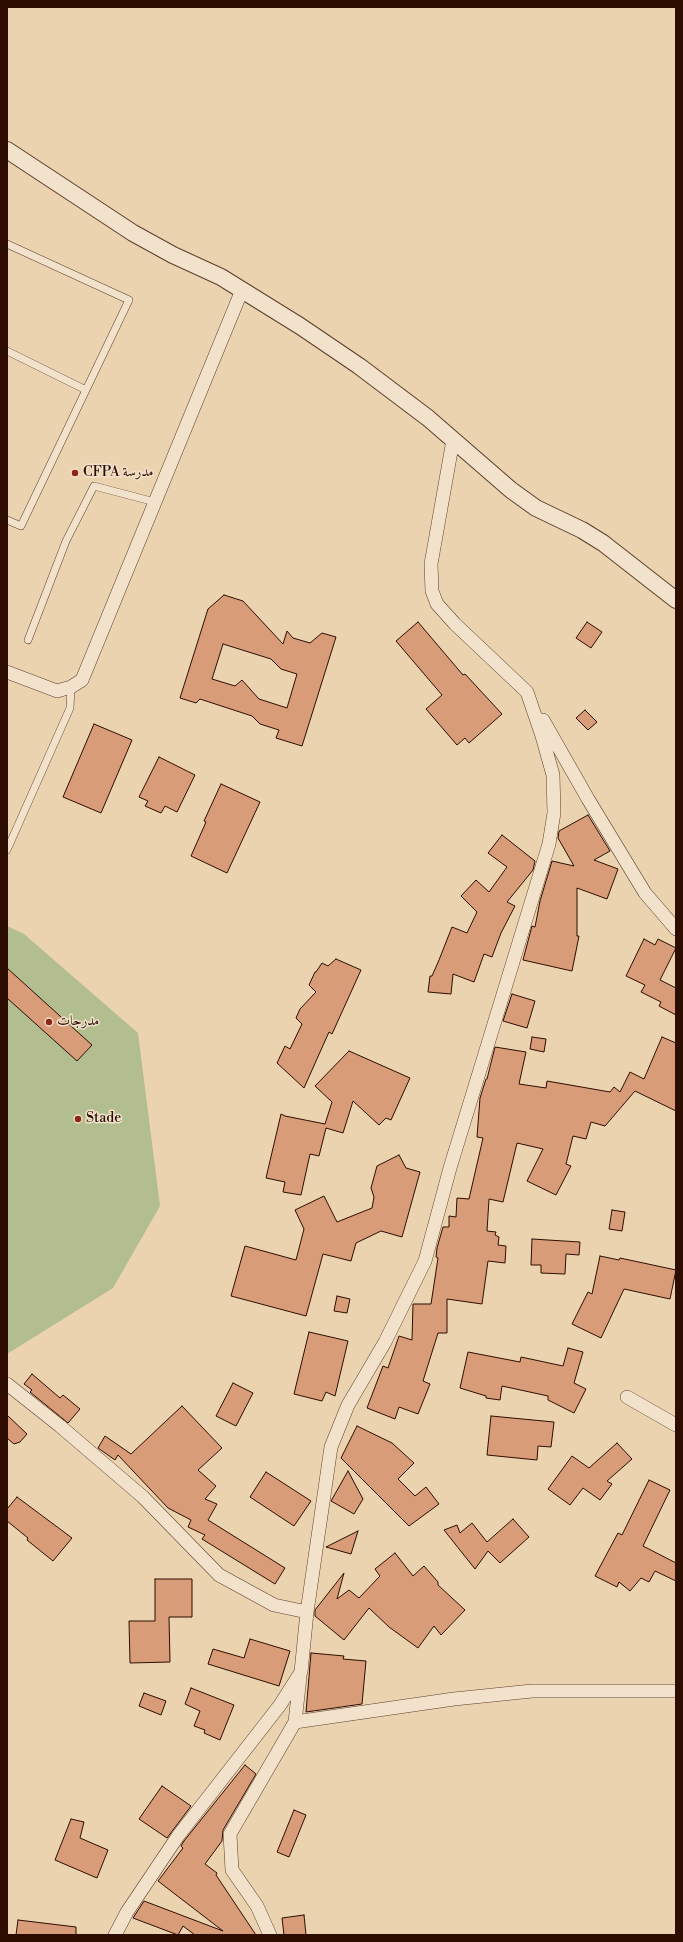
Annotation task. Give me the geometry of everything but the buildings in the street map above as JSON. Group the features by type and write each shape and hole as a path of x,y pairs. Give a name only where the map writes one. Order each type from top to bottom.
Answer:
{"street":[{"path":"7,150 133,233 174,255 221,277 359,366 428,418 511,490 536,508 582,530 603,543 676,600"},
{"path":"7,672 57,690 71,687 82,680 242,290"},
{"path":"453,440 431,564 432,591 437,604 455,624 527,692 588,799 645,893 676,929"},
{"path":"270,1935 257,1906 232,1870 230,1834 294,1722 307,1612 331,1447 348,1405 385,1342 425,1261 450,1168 550,844 554,813 553,775 527,692"},
{"path":"7,1384 60,1426 143,1498 219,1575 274,1605 307,1612"},
{"path":"627,1397 676,1425"},
{"path":"115,1935 127,1912 178,1836 280,1705 300,1672"},
{"path":"294,1722 454,1699 532,1691 676,1691"}],"lane":[{"path":"7,244 129,300 21,526 7,520"},
{"path":"7,351 86,390"},
{"path":"28,640 66,541 94,486 155,502"},
{"path":"7,850 70,708 71,687"}],"green space":[{"name":"Stade","path":"7,926 24,934 138,1033 160,1206 113,1288 7,1354"}],"place":[{"name":"CFPA مدرسة","path":"75,473"},
{"name":"مدرجات","path":"49,1022"},
{"name":"Stade","path":"78,1119"}]}
